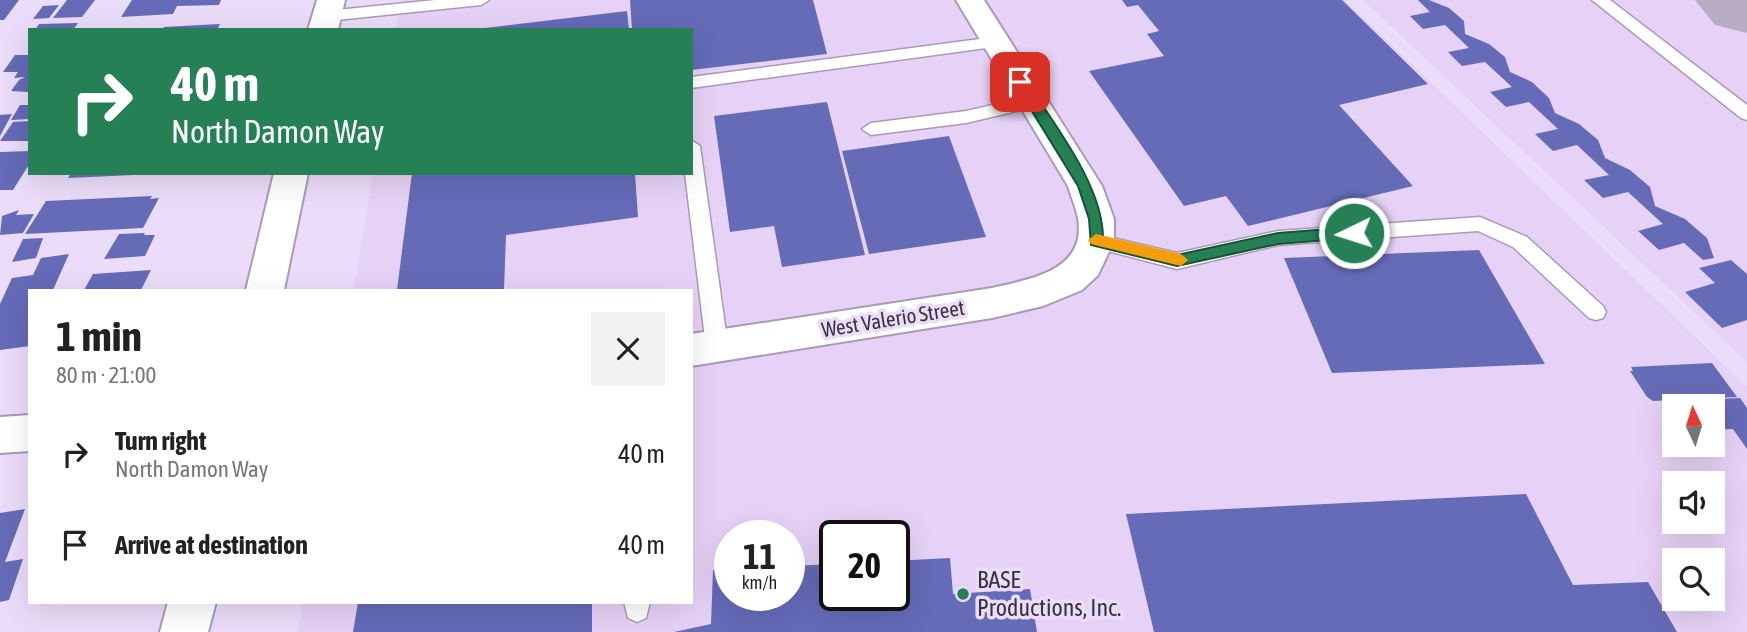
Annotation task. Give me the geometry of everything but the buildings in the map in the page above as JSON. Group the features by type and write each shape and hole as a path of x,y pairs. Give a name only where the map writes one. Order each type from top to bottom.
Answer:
{"street":[{"path":"970,0 1085,186 1096,219 1091,253"},
{"path":"265,289 291,175"},
{"name":"West Valerio Street","path":"704,349 992,303 1043,292 1069,280 1091,253"},
{"path":"0,435 28,433"},
{"path":"184,632 191,604"}],"lane":[{"path":"327,15 481,0"},
{"path":"1600,0 1747,114"},
{"path":"693,83 995,42"},
{"path":"871,129 966,117 1032,102"},
{"path":"693,175 704,349"},
{"path":"1091,253 1177,261 1278,238 1480,224 1520,243 1596,312"}],"shaded area":[{"path":"401,0 1345,0 1747,387 1747,632 298,632 303,604 693,604 693,289 354,289 373,175 693,175 693,28 396,28"},
{"path":"1363,0 1747,0 1747,362"}],"taxiway":[{"path":"1739,0 1747,6"}],"slow traffic":[{"path":"1096,240 1181,260"}],"place":[{"name":"BASE Productions, Inc.","path":"963,594"}],"route":[{"path":"1020,82 1085,186 1096,219 1096,242 1177,261 1278,238 1354,233"}]}
